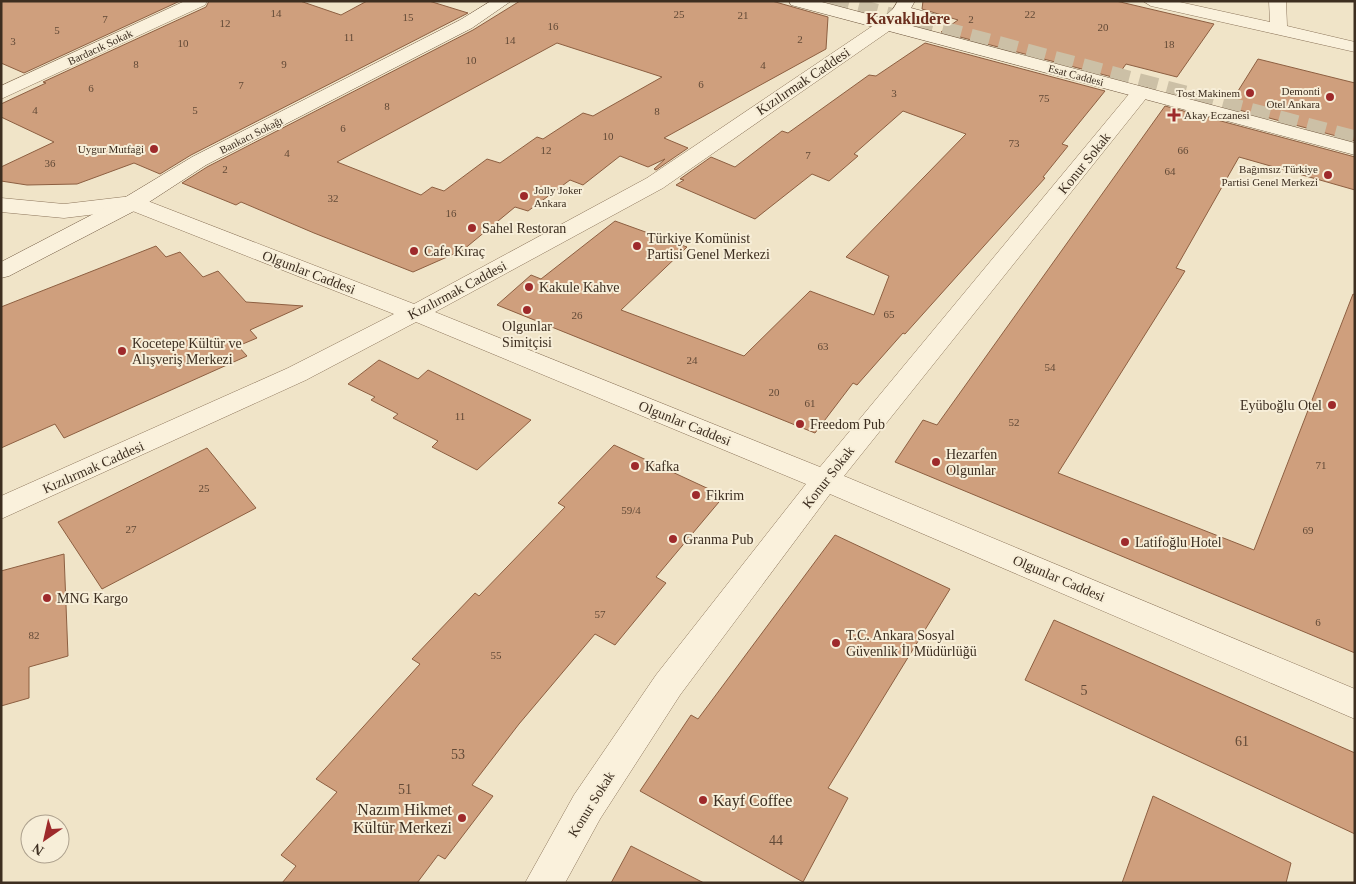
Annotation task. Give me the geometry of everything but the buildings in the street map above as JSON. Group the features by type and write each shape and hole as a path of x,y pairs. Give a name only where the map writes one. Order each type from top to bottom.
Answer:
{"street":[{"name":"Bardacık Sokak","path":"1,93 199,1"},
{"name":"Bankacı Sokağı","path":"1,272 132,203 199,162 466,24 503,1"},
{"name":"Esat Caddesi","path":"797,1 898,12 1355,131"},
{"path":"1151,1 1355,47"},
{"path":"1210,1 1264,16 1280,31"},
{"path":"1277,1 1280,31"},
{"name":"Esat Caddesi","path":"898,12 1141,92 1355,149"},
{"name":"Kızılırmak Caddesi","path":"1,508 297,374 415,313 656,183 898,12"},
{"name":"Konur Sokak","path":"544,883 587,807 668,686 825,480 1141,92"},
{"name":"Olgunlar Caddesi","path":"1,205 64,211 132,203 415,313 825,480 1355,704"}],"tunnel":[{"path":"830,1 1355,140"}],"place":[{"name":"Tost Makinem","path":"1250,93"},
{"name":"Demonti Otel Ankara","path":"1330,97"},
{"name":"Akay Eczanesi","path":"1174,115"},
{"name":"Uygur Mutfaği","path":"154,149"},
{"name":"Bağımsız Türkiye Partisi Genel Merkezi","path":"1328,175"},
{"name":"Jolly Joker Ankara","path":"524,196"},
{"name":"Sahel Restoran","path":"472,228"},
{"name":"Türkiye Komünist Partisi Genel Merkezi","path":"637,246"},
{"name":"Cafe Kıraç","path":"414,251"},
{"name":"Kakule Kahve","path":"529,287"},
{"name":"Olgunlar Simitçisi","path":"527,310"},
{"name":"Kocetepe Kültür ve Alışveriş Merkezi","path":"122,351"},
{"name":"Eyüboğlu Otel","path":"1332,405"},
{"name":"Freedom Pub","path":"800,424"},
{"name":"Hezarfen Olgunlar","path":"936,462"},
{"name":"Kafka","path":"635,466"},
{"name":"Fikrim","path":"696,495"},
{"name":"Granma Pub","path":"673,539"},
{"name":"Latifoğlu Hotel","path":"1125,542"},
{"name":"MNG Kargo","path":"47,598"},
{"name":"T.C. Ankara Sosyal Güvenlik İl Müdürlüğü","path":"836,643"},
{"name":"Kayf Coffee","path":"703,800"},
{"name":"Nazım Hikmet Kültür Merkezi","path":"462,818"}],"district":[{"name":"Kavaklıdere","path":"908,18"}]}
